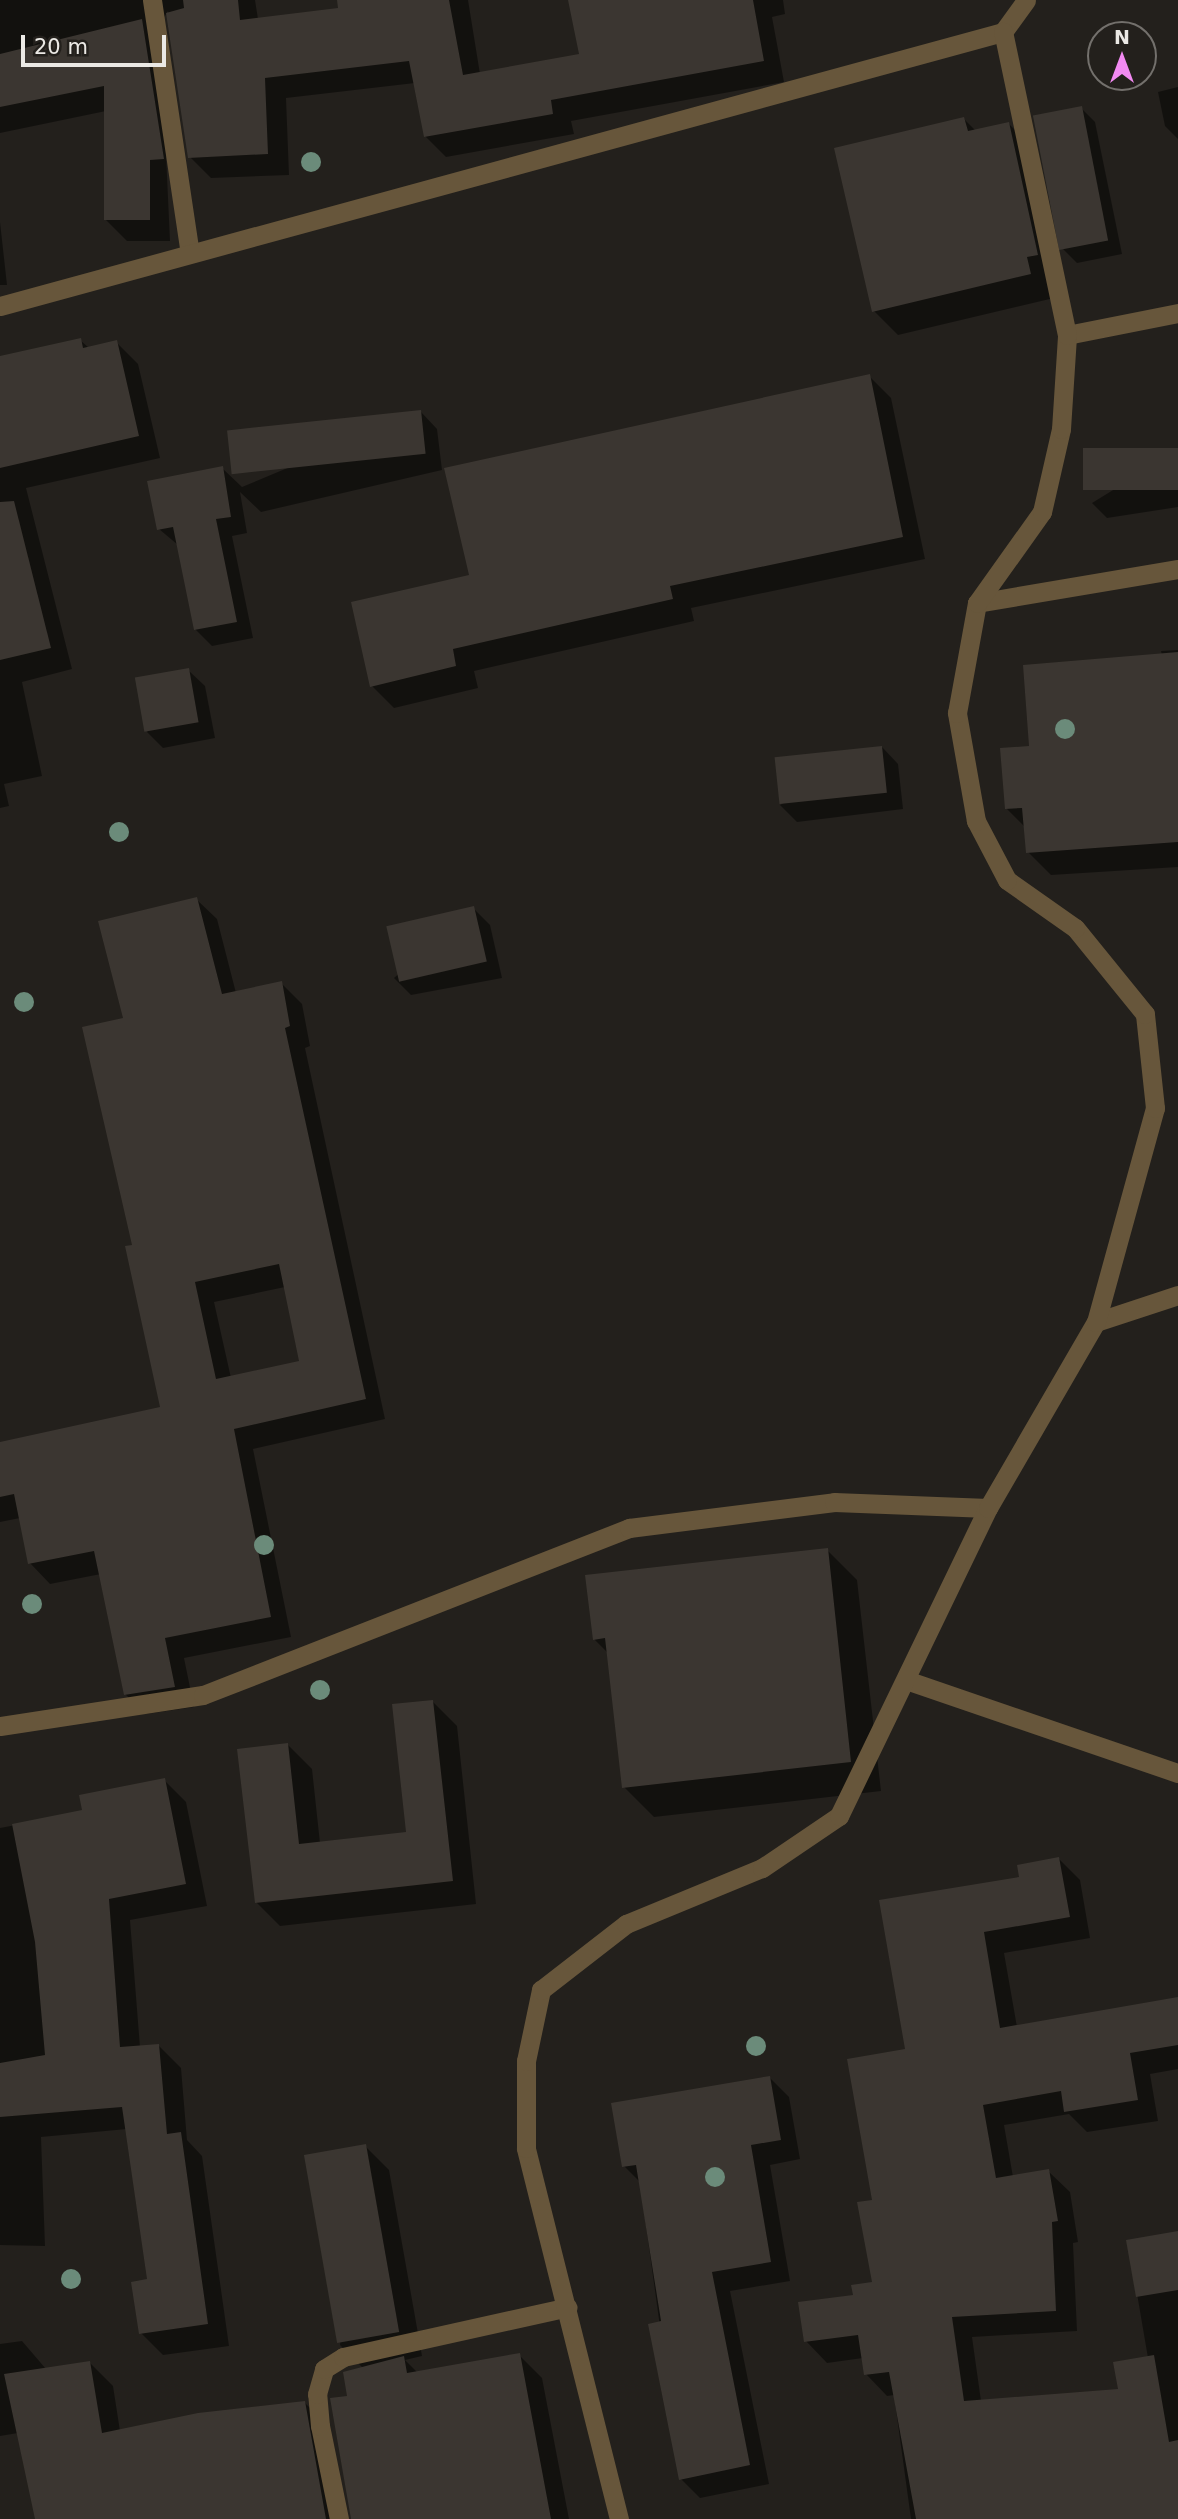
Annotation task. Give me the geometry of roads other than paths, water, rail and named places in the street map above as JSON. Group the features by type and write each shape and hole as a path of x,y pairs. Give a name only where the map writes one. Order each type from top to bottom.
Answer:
{"street":[{"path":"152,0 190,253"},
{"path":"0,306 1003,32 1027,0"},
{"path":"619,2519 526,2148 526,2061 541,1990 626,1924 762,1868 839,1816 988,1508 1096,1322 1155,1108 1145,1014 1076,928 1007,880 976,821 957,713 977,603 1042,512 1061,429 1068,335 1003,32"},
{"path":"1068,335 1178,313"},
{"path":"977,603 1178,569"},
{"path":"1096,1322 1178,1295"},
{"path":"0,1726 203,1695 629,1528 834,1502 988,1508"},
{"path":"906,1680 1178,1773"},
{"path":"339,2519 320,2426 317,2394 324,2369 343,2357 568,2307"}]}
